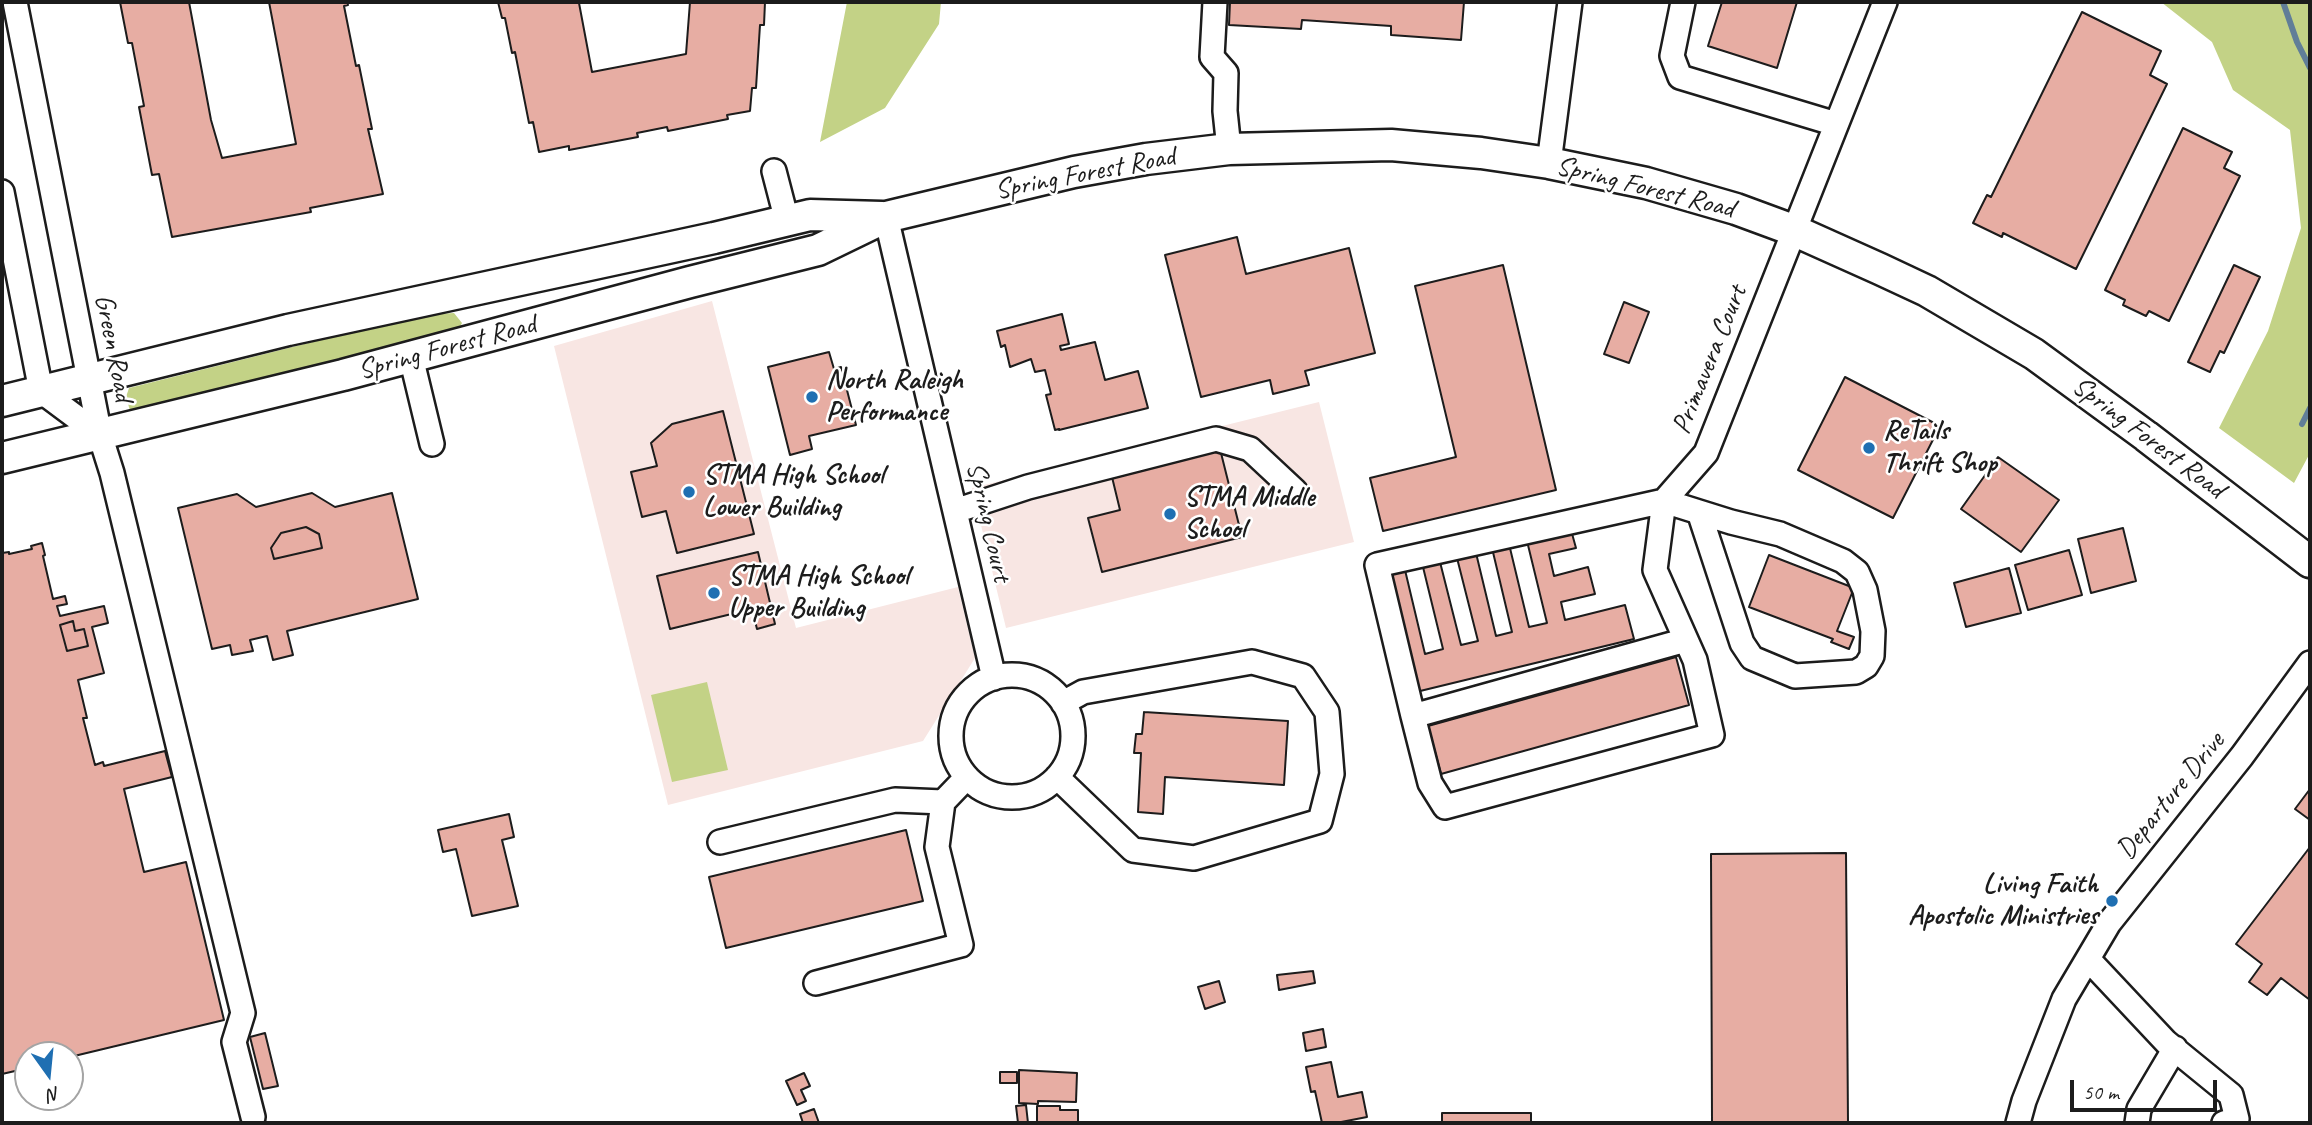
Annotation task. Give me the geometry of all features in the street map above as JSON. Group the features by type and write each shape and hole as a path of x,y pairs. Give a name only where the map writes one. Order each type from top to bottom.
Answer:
{"main road":[{"name":"Spring Forest Road","path":"2,458 411,357 818,250 886,217 1074,172 1146,159 1229,149 1391,145 1481,153 1549,163 1646,183 1736,209 1793,230 1927,291 2034,354 2310,562"},
{"name":"Spring Forest Road","path":"2,401 288,330 810,215 886,217"}],"street":[{"name":"Green Road","path":"15,2 100,435"},
{"path":"1215,2 1212,57 1226,74 1225,111 1229,149"},
{"path":"1549,163 1570,2"},
{"path":"1684,2 1672,56 1679,78 1836,124"},
{"name":"Primavera Court","path":"1664,501 1706,453 1885,2"},
{"path":"774,171 787,220"},
{"path":"2,191 41,391"},
{"name":"Spring Court","path":"886,217 994,678"},
{"path":"411,357 432,444"},
{"name":"Green Road","path":"41,391 100,435"},
{"path":"100,435 112,473 174,722 243,1013 234,1042 253,1117"},
{"path":"955,511 1028,487 1216,439 1250,449 1295,491"},
{"path":"1664,501 1656,570 1695,660 1712,734 1446,807 1430,783 1377,565 1664,501 1780,534 1843,561 1857,572 1873,631 1872,656 1866,666 1856,672 1795,676 1752,659 1742,643 1699,512"},
{"path":"1413,716 1686,639"},
{"path":"1057,777 1133,850 1195,858 1320,821 1332,774 1327,712 1303,676 1252,662 1073,698 1033,679 1013,675 994,678 975,687 961,702 953,720 951,740 955,760 967,777 982,790 1002,796 1022,796 1041,789 1057,777 1068,760 1073,741 1073,698"},
{"name":"Departure Drive","path":"2018,1123 2053,1023 2064,999 2109,923 2242,757 2310,663"},
{"path":"816,983 961,945 937,848 943,802 967,777"},
{"path":"720,842 895,800 943,802"},
{"path":"2089,960 2175,1048 2231,1095 2237,1119 2224,1123"},
{"path":"2137,1123 2139,1109 2175,1048"}],"shaded area":[{"path":"712,301 796,628 958,587 975,658 923,741 668,805 554,346"},
{"path":"1319,402 1354,542 1006,628 972,488"}],"green space":[{"path":"847,2 941,2 939,24 885,108 820,142"},
{"path":"2161,2 2310,2 2310,453 2294,483 2219,428 2268,331 2301,228 2290,130 2233,90 2212,42"},
{"path":"454,313 462,323 457,333 131,414 126,397 129,388 420,315"},
{"path":"707,682 728,770 672,782 651,695"}],"building":[{"path":"120,2 189,2 211,120 222,158 296,144 269,2 347,2 348,5 344,6 356,66 359,65 372,129 368,129 383,194 310,208 311,212 172,237 159,174 152,175 139,107 144,106 132,43 128,43"},
{"path":"498,2 586,2 579,3 592,72 686,54 690,2 765,2 764,25 760,25 756,88 752,88 750,111 727,115 728,119 668,131 667,127 637,133 638,137 569,150 569,146 539,152 533,122 529,123 515,52 512,53 505,18 502,18"},
{"path":"1230,2 1464,2 1461,40 1391,35 1391,26 1302,20 1301,29 1229,25"},
{"path":"1722,2 1797,2 1777,68 1708,46"},
{"path":"2082,12 2161,51 2150,75 2167,84 2076,269 2003,233 2002,237 1973,223 1987,195 1991,197"},
{"path":"2183,128 2232,152 2224,168 2240,176 2169,321 2149,311 2146,316 2123,305 2125,300 2105,290"},
{"path":"1237,237 1246,274 1349,248 1375,353 1305,371 1309,385 1273,394 1270,380 1201,397 1165,255"},
{"path":"1503,265 1556,490 1383,531 1370,478 1456,457 1415,286"},
{"path":"2234,265 2260,277 2224,353 2220,351 2210,372 2188,362"},
{"path":"1624,302 1649,312 1629,363 1604,354"},
{"path":"1062,314 1069,344 1060,346 1061,350 1095,342 1105,380 1138,371 1148,408 1055,430 1046,395 1051,394 1045,370 1035,372 1031,359 1010,367 1005,345 1001,347 997,331"},
{"name":"North Raleigh Performance","path":"829,352 834,369 841,367 856,425 809,436 812,449 790,455 768,367"},
{"name":"ReTails Thrift Shop","path":"1845,377 1940,426 1893,518 1798,470"},
{"name":"STMA High School Lower Building","path":"723,411 754,534 677,553 666,511 642,517 631,472 657,466 651,443 672,424"},
{"name":"STMA Middle School","path":"1220,449 1242,537 1102,572 1088,518 1120,510 1112,477"},
{"path":"1998,457 2059,500 2021,552 1961,509"},
{"path":"312,493 335,507 392,493 418,599 287,631 293,655 273,660 267,636 250,640 253,651 232,655 230,645 212,649 178,508 237,494 256,507","holes":["306,527 319,534 322,548 274,559 271,548 281,533"]},
{"path":"306,527 319,534 322,548 274,559 271,548 281,533"},
{"path":"2123,528 2136,581 2091,593 2078,539"},
{"path":"1571,530 1576,548 1549,554 1554,576 1588,567 1595,594 1561,602 1565,620 1625,605 1634,639 1416,692 1388,574 1405,570 1425,654 1443,649 1423,567 1440,562 1461,645 1478,641 1457,558 1476,553 1496,636 1512,632 1492,548 1509,544 1529,627 1547,623 1527,541"},
{"path":"42,543 53,599 65,596 67,604 57,606 60,616 104,606 108,623 92,627 104,673 78,680 87,718 83,718 95,765 103,762 104,766 165,751 172,777 124,789 144,872 186,862 224,1020 84,1054 84,1041 14,1041 14,1071 2,1074 2,553 32,549 31,546","holes":["73,621 75,631 84,629 88,646 67,651 60,625"]},
{"path":"2069,550 2082,595 2028,610 2015,565"},
{"name":"STMA High School Upper Building","path":"758,552 775,624 757,629 752,609 670,629 657,576"},
{"path":"1769,555 1854,588 1837,631 1854,637 1849,649 1831,642 1833,639 1749,607"},
{"path":"2009,568 2021,613 1966,627 1954,583"},
{"path":"73,621 75,631 84,629 88,646 67,651 60,625"},
{"path":"1676,657 1689,705 1441,774 1428,726"},
{"path":"1144,712 1288,721 1284,785 1165,777 1163,814 1138,812 1141,753 1134,753 1136,734 1142,734"},
{"path":"2310,789 2310,820 2295,809"},
{"path":"509,814 514,837 502,840 518,906 472,916 456,849 443,852 438,830"},
{"path":"906,830 923,901 726,948 709,877"},
{"path":"2310,847 2310,1000 2281,978 2267,995 2249,982 2262,964 2236,944"},
{"path":"1846,853 1848,1123 1712,1123 1711,854"},
{"path":"1313,971 1315,983 1279,990 1277,975"},
{"path":"1219,981 1225,1002 1205,1009 1198,987"},
{"path":"1323,1029 1326,1047 1306,1051 1303,1033"},
{"path":"265,1033 278,1086 263,1089 250,1037"},
{"path":"1331,1062 1338,1097 1362,1092 1367,1117 1322,1123 1306,1067"},
{"path":"1019,1070 1077,1073 1076,1102 1019,1103"},
{"path":"1000,1072 1017,1072 1017,1083 1000,1083"},
{"path":"804,1073 810,1086 801,1090 806,1101 797,1105 786,1081"},
{"path":"1026,1105 1028,1123 1018,1123 1016,1106"},
{"path":"1037,1106 1060,1106 1060,1110 1078,1110 1078,1123 1037,1123"},
{"path":"814,1109 819,1123 803,1123 800,1114"},
{"path":"1442,1113 1531,1113 1531,1123 1442,1123"}],"waterway":[{"path":"2283,2 2297,42 2310,68"},
{"path":"2302,424 2310,408"}],"place":[{"name":"North Raleigh Performance","path":"812,397"},
{"name":"ReTails Thrift Shop","path":"1869,448"},
{"name":"STMA High School Lower Building","path":"689,492"},
{"name":"STMA Middle School","path":"1170,514"},
{"name":"STMA High School Upper Building","path":"714,593"},
{"name":"Living Faith Apostolic Ministries","path":"2112,901"}]}
